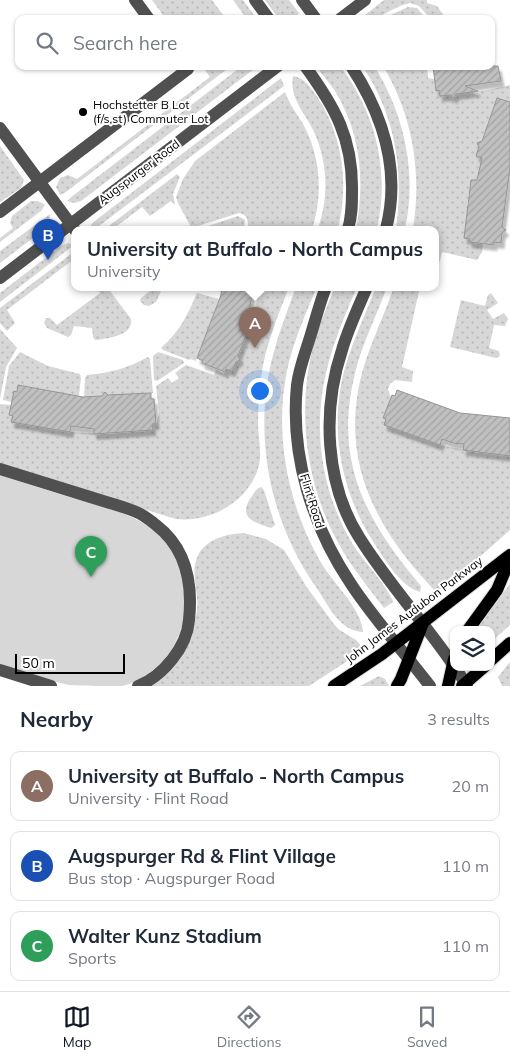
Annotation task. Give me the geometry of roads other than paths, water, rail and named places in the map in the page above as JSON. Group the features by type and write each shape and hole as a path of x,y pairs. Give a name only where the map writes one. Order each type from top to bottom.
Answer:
{"main road":[{"name":"John James Audubon Parkway","path":"334,686 372,662 510,556"},
{"path":"471,626 497,590 510,559"},
{"path":"397,686 423,623"},
{"path":"495,656 510,643"},
{"path":"448,686 452,671"},
{"path":"465,685 480,671"}],"street":[{"path":"135,0 146,15"},
{"path":"255,0 266,15"},
{"path":"302,0 313,15"},
{"path":"345,15 365,0"},
{"path":"0,212 187,70"},
{"name":"Augspurger Road","path":"74,226 273,70"},
{"path":"308,70 330,101 339,120 350,153 352,217 349,226"},
{"path":"354,70 367,91 379,117 387,144 391,174 387,226"},
{"path":"0,128 72,226"},
{"name":"Augspurger Road","path":"0,278 71,228"},
{"name":"Flint Road","path":"325,291 303,357 298,384 297,421 302,467 313,511 328,546 351,584 430,686"},
{"path":"365,291 341,351 330,404 331,455 344,506 359,537 450,659"},
{"path":"0,469 136,511 165,532 176,544 184,559 189,580 191,602 189,624 180,647 163,670 138,686"},
{"path":"0,670 50,686"},
{"path":"458,671 465,685"}],"place":[{"name":"Hochstetter B Lot (f/s,st) Commuter Lot","path":"83,112"},
{"name":"Augspurger Rd & Flint Village","path":"48,260"},
{"name":"University at Buffalo - North Campus","path":"255,348"},
{"name":"Walter Kunz Stadium","path":"91,577"}]}
